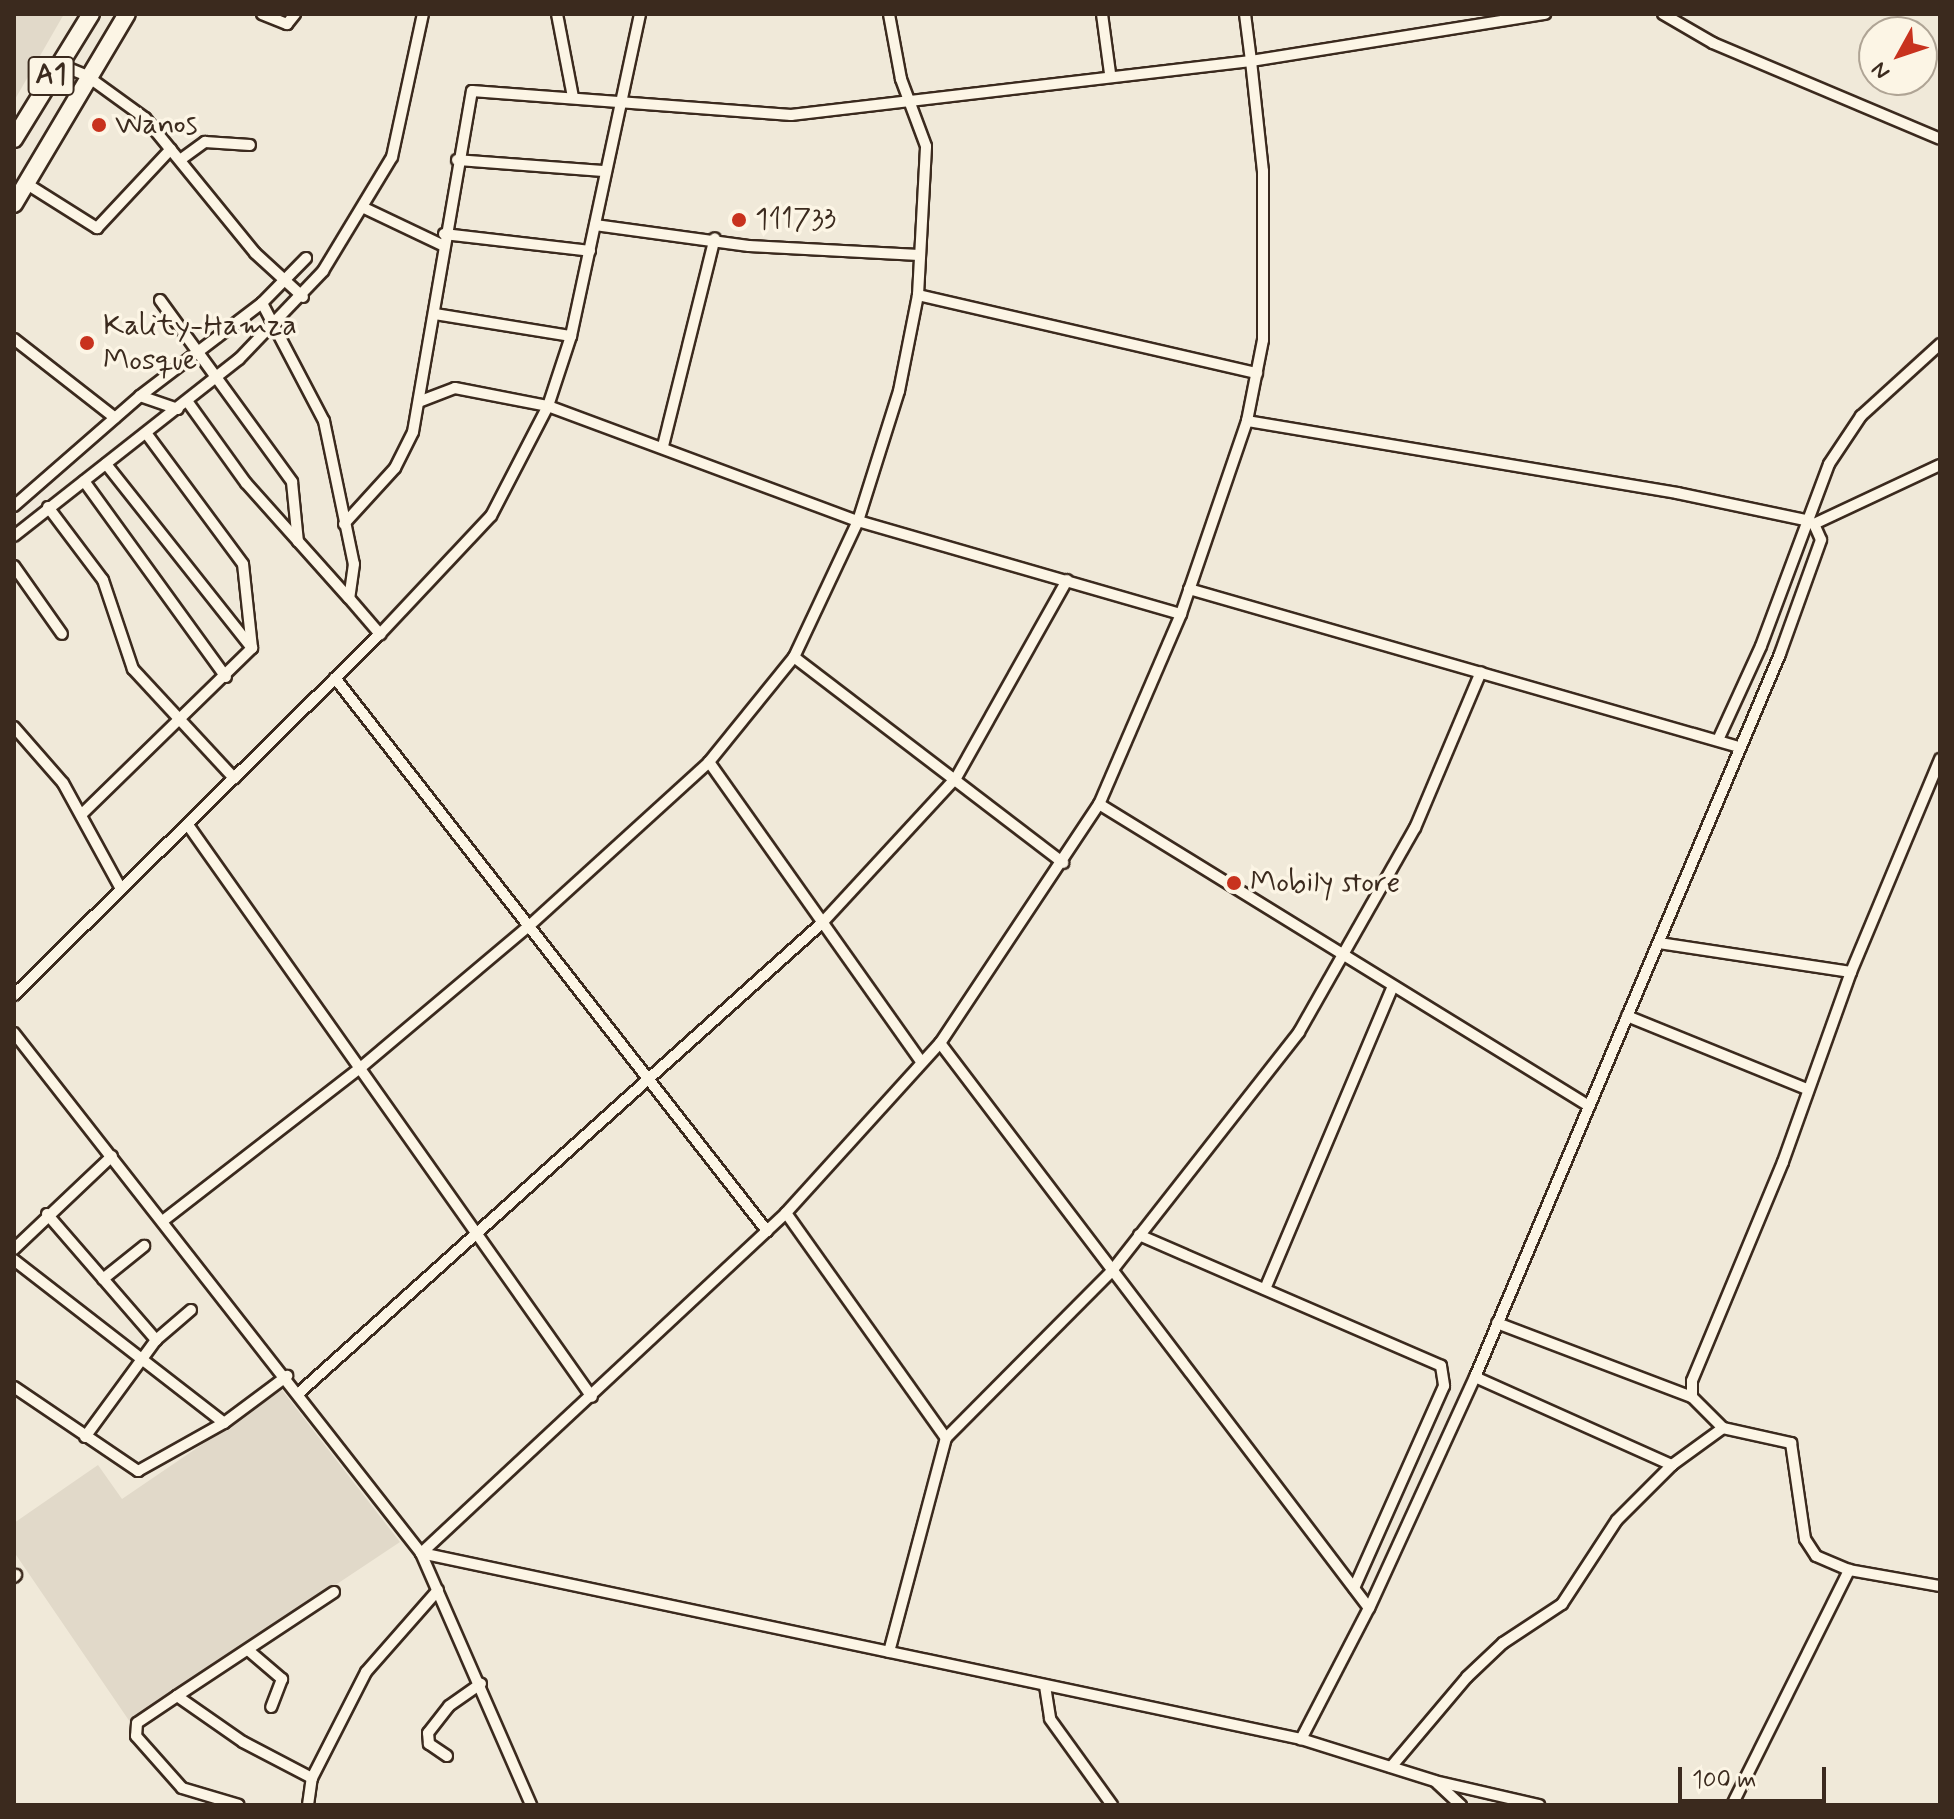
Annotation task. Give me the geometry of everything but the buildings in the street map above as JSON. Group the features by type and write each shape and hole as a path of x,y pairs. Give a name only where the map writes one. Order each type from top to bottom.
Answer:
{"main road":[{"name":"A1","path":"14,139 91,14"},
{"name":"A1","path":"14,204 87,76 127,14"}],"street":[{"path":"262,14 287,24 295,14"},
{"path":"14,536 183,405 276,325 303,297 364,208 403,129 423,14"},
{"path":"557,14 573,97"},
{"path":"14,995 380,634 491,516 548,406 571,336 640,14"},
{"path":"164,1220 359,1069 529,926 709,762 794,657 858,521 899,391 918,295 928,176 922,125 910,98 889,14"},
{"path":"1102,14 1110,73"},
{"path":"421,1553 592,1397 786,1213 940,1043 1063,863 1099,804 1181,614 1247,421 1257,373 1263,171 1245,14"},
{"path":"344,524 395,468 421,401 443,239 472,91 791,115 1110,73 1251,61 1545,14"},
{"path":"1664,14 1713,43 1940,139"},
{"path":"58,64 87,76 145,118 260,259 303,297"},
{"path":"180,160 205,142 250,145"},
{"path":"27,184 97,228 171,149"},
{"path":"457,160 605,171"},
{"path":"364,208 443,239 590,251"},
{"path":"595,225 715,238 749,246 919,255"},
{"path":"663,446 715,238"},
{"path":"14,506 140,396 262,303 306,258"},
{"path":"918,295 1257,373"},
{"path":"160,300 214,379 292,482 298,542"},
{"path":"262,303 324,421 354,564 349,598"},
{"path":"435,314 571,336"},
{"path":"14,339 115,418"},
{"path":"1718,740 1761,646 1810,522 1829,464 1861,416 1940,344"},
{"path":"421,401 455,388 548,406 663,446 858,521 1181,614"},
{"path":"140,396 183,405 246,483 380,634"},
{"path":"1247,421 1810,522 1940,465"},
{"path":"82,814 181,724 252,648 243,564 146,433"},
{"path":"106,464 252,648"},
{"path":"84,481 226,677"},
{"path":"48,507 103,580 133,669 234,778"},
{"path":"1301,1739 1369,1608 1475,1377 1780,654 1820,548 1810,522"},
{"path":"14,566 62,634"},
{"path":"300,1392 822,923 956,778 1067,580"},
{"path":"1189,589 1739,747"},
{"path":"1761,646 1780,654"},
{"path":"794,657 956,778 1063,863"},
{"path":"889,1652 946,1438 1111,1272 1281,1057 1346,959 1415,828 1481,672"},
{"path":"335,678 767,1231"},
{"path":"14,727 82,814 121,889"},
{"path":"1692,1397 1692,1381 1851,972 1940,759"},
{"path":"709,762 921,1061"},
{"path":"1099,804 1392,988 1589,1106"},
{"path":"188,825 474,1236 592,1397"},
{"path":"1659,943 1851,972"},
{"path":"1265,1289 1392,988"},
{"path":"1627,1016 1807,1089"},
{"path":"14,1033 300,1392 421,1553 481,1684 531,1805"},
{"path":"940,1043 1369,1608"},
{"path":"14,1249 47,1214 112,1156"},
{"path":"786,1213 946,1438"},
{"path":"47,1214 156,1340"},
{"path":"1139,1235 1430,1358 1445,1374 1354,1588"},
{"path":"103,1279 144,1246"},
{"path":"14,1260 143,1356 224,1423"},
{"path":"85,1437 156,1340 191,1310"},
{"path":"1497,1323 1692,1397 1723,1428 1791,1443 1805,1539 1816,1556 1849,1570 1940,1586"},
{"path":"14,1387 128,1466 147,1470 224,1423 287,1376"},
{"path":"1475,1377 1672,1465"},
{"path":"1391,1767 1467,1677 1503,1643 1562,1604 1604,1535 1672,1465 1723,1428"},
{"path":"421,1553 1301,1739 1435,1781 1539,1805"},
{"path":"1732,1805 1849,1570"},
{"path":"308,1805 312,1778 366,1672 438,1590"},
{"path":"239,1805 182,1788 136,1736 137,1723 334,1592"},
{"path":"248,1650 282,1679 271,1707"},
{"path":"447,1756 429,1744 428,1733 449,1706 481,1684"},
{"path":"1045,1686 1050,1719 1112,1805"},
{"path":"177,1696 243,1742 312,1778"},
{"path":"1435,1781 1461,1805"}],"shaded area":[{"path":"14,14 64,14 14,101"},
{"path":"282,1390 400,1542 130,1722 14,1552 14,1523 98,1465 122,1499"}],"place":[{"name":"Wanos","path":"99,125"},
{"name":"111733","path":"739,220"},
{"name":"Kality-Hamza Mosque","path":"87,343"},
{"name":"Mobily store","path":"1234,883"}]}
